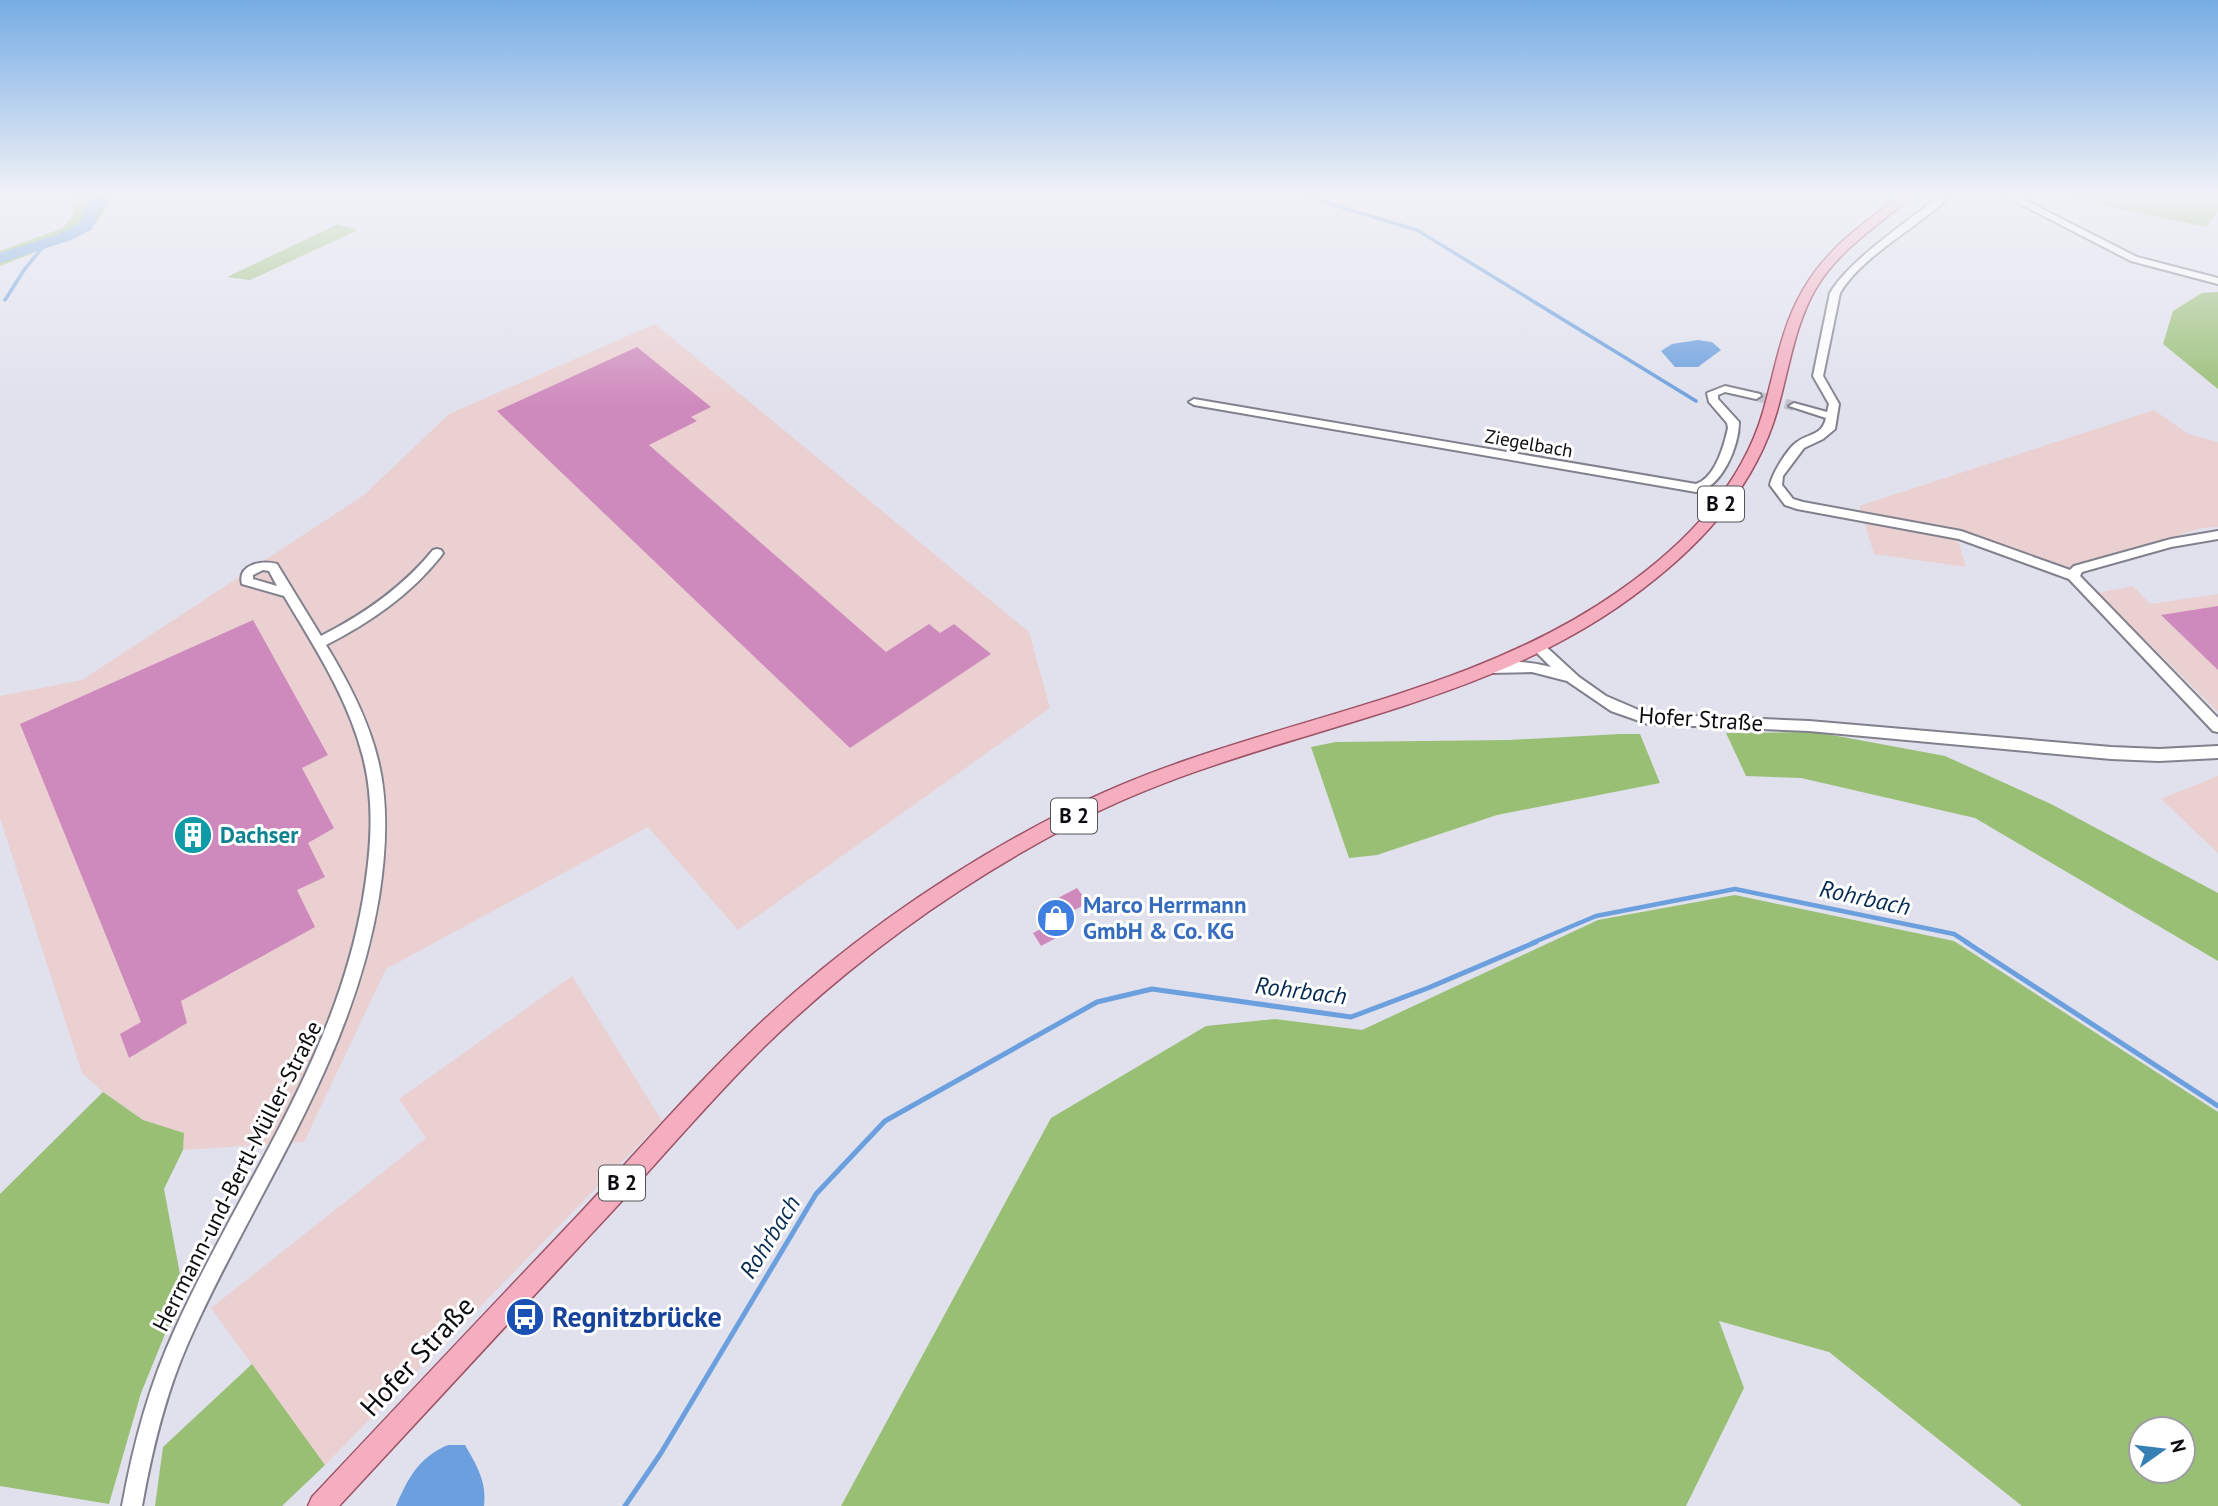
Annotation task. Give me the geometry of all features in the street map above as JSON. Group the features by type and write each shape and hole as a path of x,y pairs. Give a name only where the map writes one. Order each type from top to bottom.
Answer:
{"main road":[{"name":"B 2","path":"1484,668 1537,646 1617,600 1661,567 1700,531 1727,497 1765,429 1792,328 1810,288 1828,264"},
{"name":"Hofer Straße","path":"321,1506 756,1041 850,957 892,925 976,870 1043,832 1145,782 1197,762 1484,668"}],"street":[{"path":"1861,264 1842,281 1835,293 1818,366 1820,381 1833,400 1833,417 1826,433 1800,445 1777,477 1776,485 1789,502 1961,535 2073,576 2218,726"},
{"path":"2154,264 2218,281"},
{"name":"Ziegelbach","path":"1194,402 1693,488 1704,486 1711,480 1733,436 1733,422 1713,400 1712,393 1725,389 1756,396"},
{"path":"1794,406 1833,417"},
{"path":"2073,576 2078,569 2171,543 2218,535"},
{"path":"318,643 395,598 415,580 437,553"},
{"name":"Herrmann-und-Bertl-Müller-Straße","path":"132,1506 145,1440 162,1384 187,1325 274,1161 336,1035 369,919 378,840 371,760 346,691 287,593"},
{"name":"Hofer Straße","path":"1537,646 1569,677 1615,709 1648,719 1796,725 2111,753 2159,755 2218,752"},
{"path":"1484,668 1532,667 1569,677"}],"shaded area":[{"path":"655,324 1029,632 1050,708 738,930 648,827 386,969 304,1142 183,1150 183,1133 143,1120 103,1092 82,1073 0,818 0,696 82,680 364,495 449,414"},
{"path":"2154,410 2188,434 2218,442 2218,527 2202,528 2049,574 1957,537 1966,567 1874,554 1859,506"},
{"path":"2133,586 2150,604 2218,594 2218,712 2098,593"},
{"path":"2218,776 2218,853 2161,799"},
{"path":"572,976 662,1121 325,1465 211,1308 426,1138 399,1099"}],"green space":[{"path":"254,264 284,264 250,280 227,277"},
{"path":"2218,292 2218,389 2163,344 2173,311 2202,293"},
{"path":"1816,732 1945,756 2051,804 2218,893 2218,961 1975,818 1801,778 1746,776 1726,733"},
{"path":"1640,734 1660,783 1497,815 1377,855 1349,858 1311,747 1336,742 1509,740"},
{"path":"1735,895 1954,941 2218,1112 2218,1506 2022,1506 1829,1352 1719,1321 1744,1388 1686,1506 841,1506 1051,1118 1206,1026 1275,1019 1362,1030 1598,920"},
{"path":"103,1092 143,1120 184,1133 183,1150 164,1189 183,1290 141,1393 109,1504 0,1486 0,1194"},
{"path":"252,1364 325,1465 282,1506 155,1506 163,1447"}],"water":[{"path":"1698,340 1712,342 1721,350 1698,367 1675,367 1661,351 1672,344"},
{"path":"448,1445 465,1445 482,1482 484,1506 396,1506 405,1486 422,1462"}],"building":[{"path":"637,347 711,407 691,417 697,421 649,445 886,652 929,624 940,633 954,624 991,654 850,748 497,411"},
{"path":"2218,606 2218,670 2161,615"},
{"name":"Dachser","path":"253,620 328,755 302,768 334,828 308,843 325,877 297,890 315,927 181,1001 187,1023 129,1058 120,1034 141,1022 20,724"},
{"name":"Marco Herrmann GmbH & Co. KG","path":"1077,888 1088,903 1065,915 1070,922 1054,930 1058,937 1041,946 1033,933 1049,925 1037,909"}],"waterway":[{"path":"5,300 29,264"},
{"path":"1473,264 1696,401"},
{"name":"Rohrbach","path":"1532,943 1596,916 1735,889 1954,934 1968,943"},
{"name":"Rohrbach","path":"625,1506 661,1453 816,1194 885,1121 1097,1002 1152,989 1351,1017 1536,942"},
{"name":"Rohrbach","path":"1966,942 2218,1106"}],"tunnel":[{"path":"1756,396 1794,406"}],"place":[{"name":"Dachser","path":"193,835"},
{"name":"Marco Herrmann GmbH & Co. KG","path":"1056,918"},
{"name":"Regnitzbrücke","path":"525,1317"}]}
